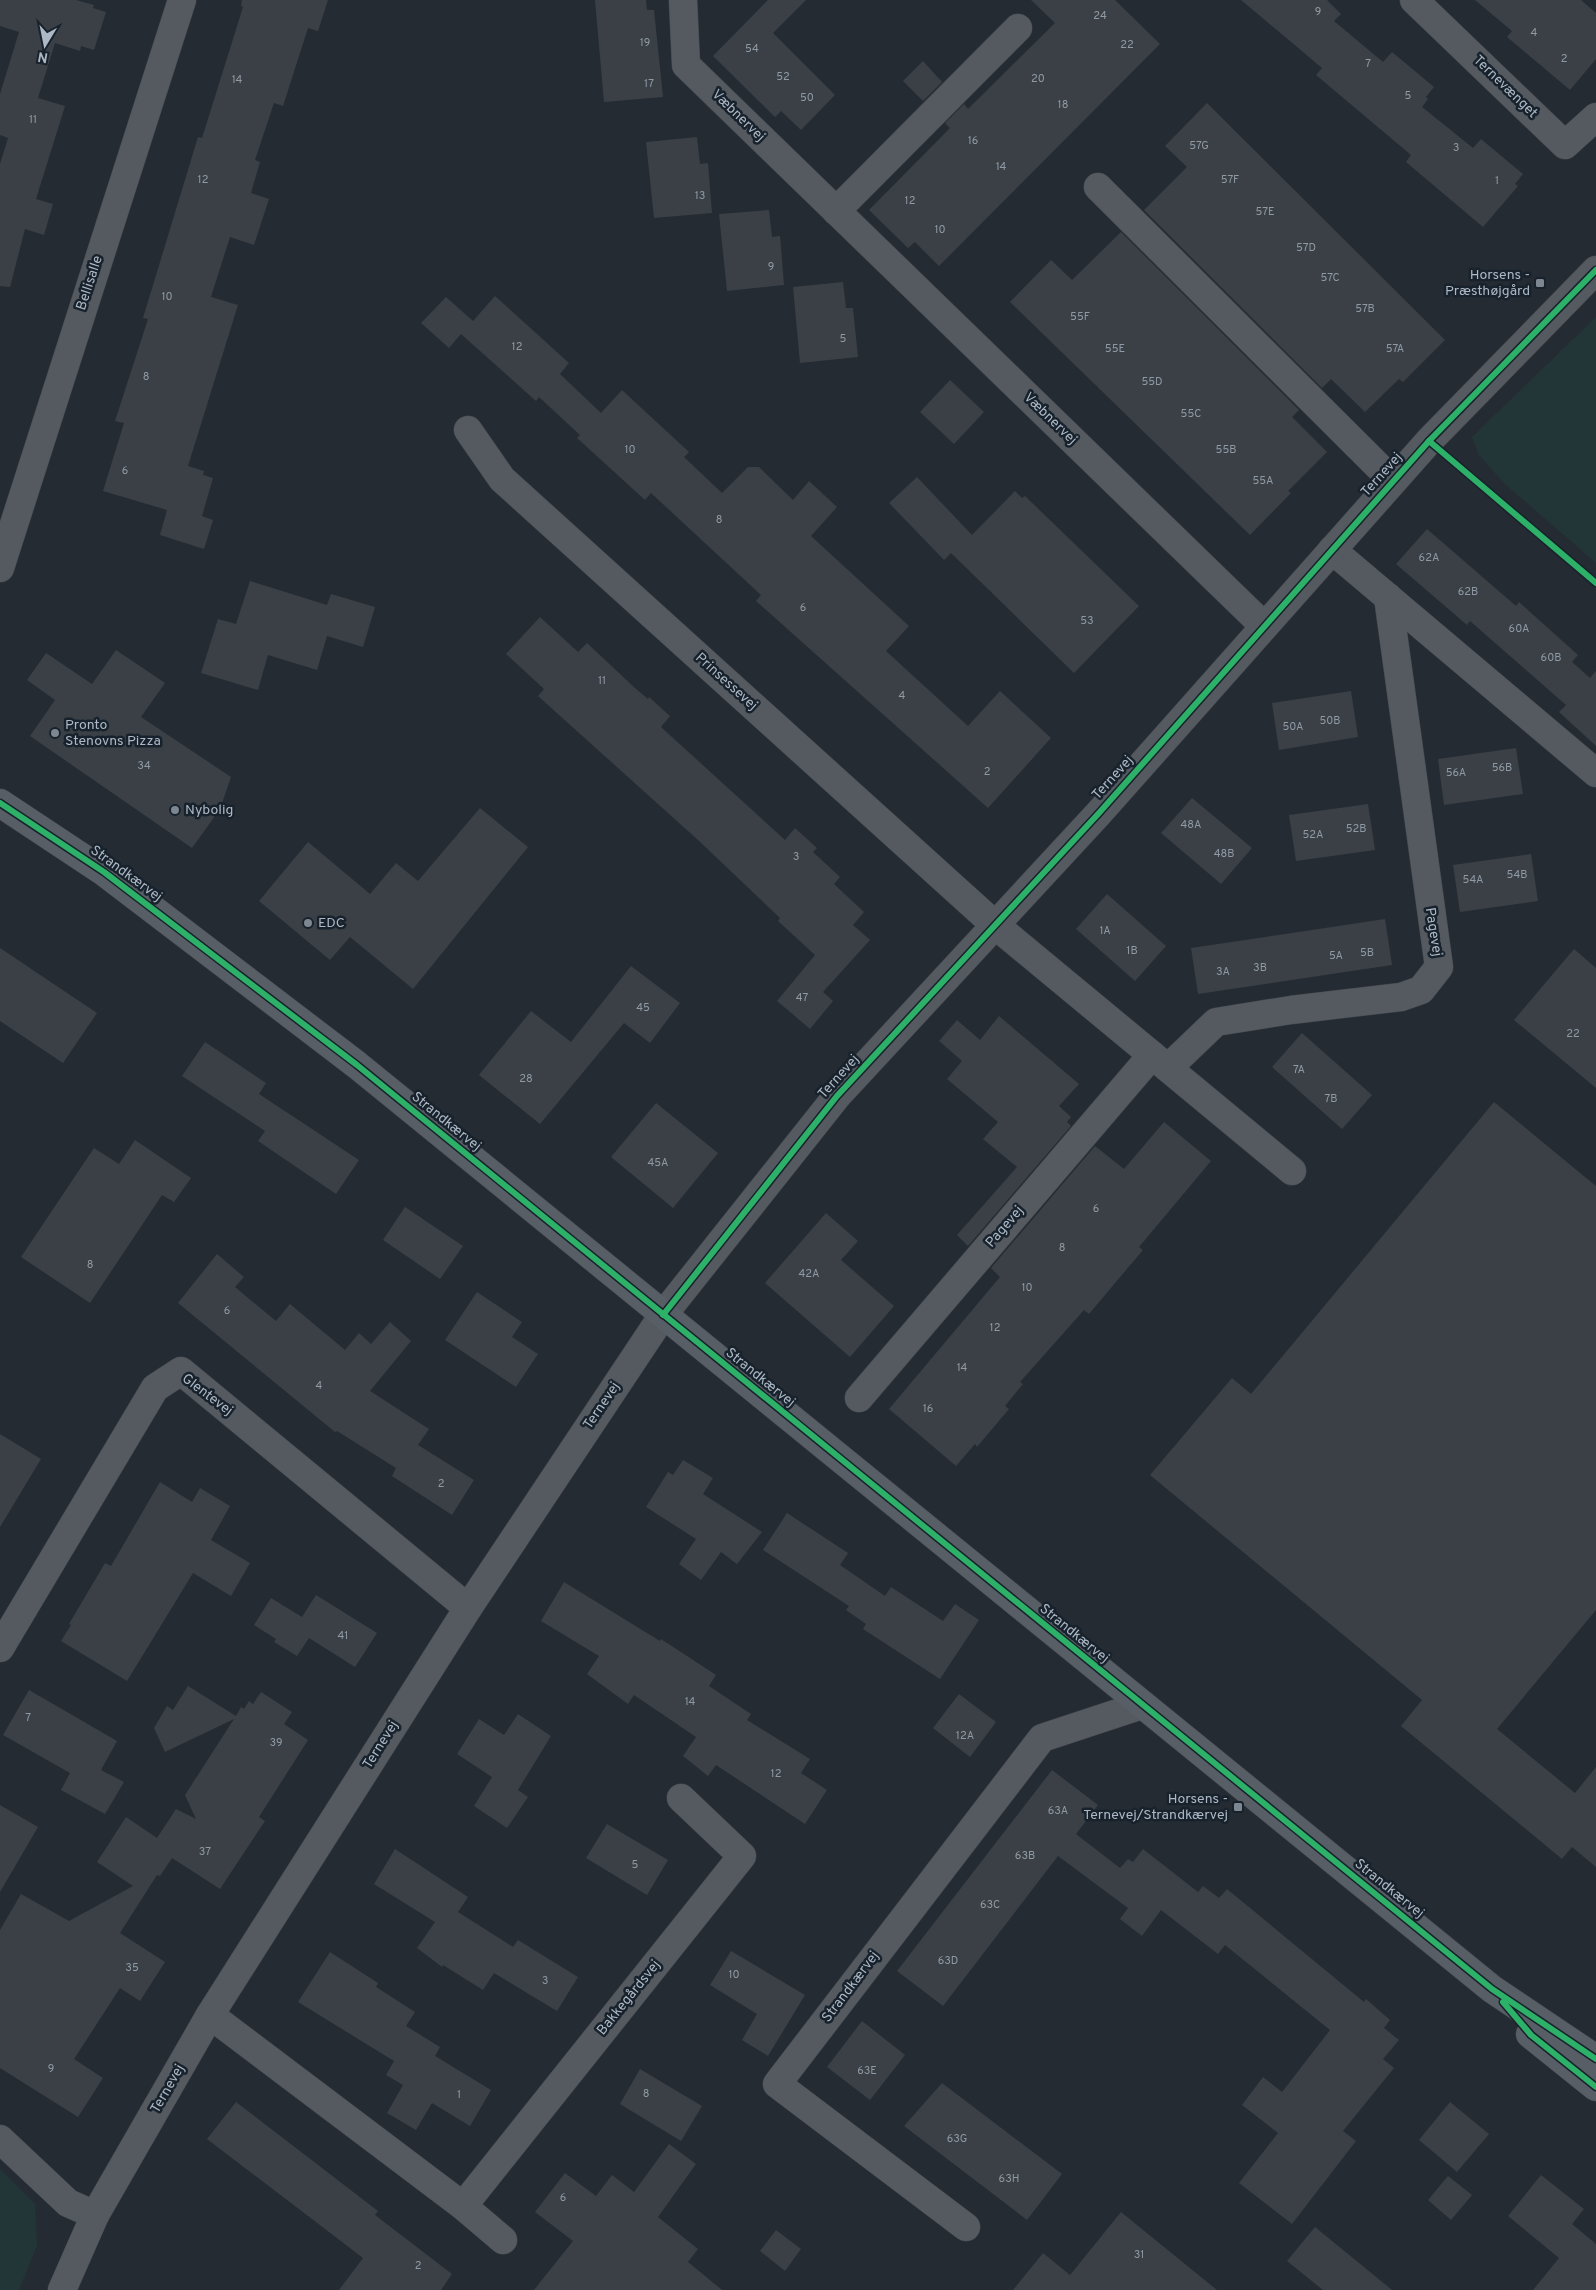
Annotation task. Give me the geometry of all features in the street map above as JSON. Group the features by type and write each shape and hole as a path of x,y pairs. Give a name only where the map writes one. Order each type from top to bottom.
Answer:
{"main road":[{"name":"Strandkærvej","path":"0,803 104,872 357,1065 1492,1989 1596,2058"},
{"name":"Strandkærvej","path":"1492,1989 1531,2034 1596,2087"}],"street":[{"name":"Bellisalle","path":"0,568 182,0"},
{"name":"Væbnervej","path":"683,0 686,65 1264,626"},
{"name":"Ternevænget","path":"1414,0 1565,145 1596,118"},
{"path":"836,212 1018,28"},
{"name":"Ternevej","path":"1098,187 1393,481"},
{"name":"Ternevej","path":"62,2290 95,2215 210,2015 468,1608 663,1315 837,1096 1099,813 1393,481 1596,270"},
{"name":"Prinsessevej","path":"468,430 502,479 995,925"},
{"path":"1332,550 1596,773"},
{"name":"Pagevej","path":"859,1398 1160,1062 1216,1022 1291,1010 1400,997 1421,990 1439,967 1388,597"},
{"path":"995,925 1292,1171"},
{"name":"Glentevej","path":"0,1648 155,1388 181,1371 468,1608"},
{"name":"Strandkærvej","path":"966,2227 777,2084 1042,1738 1142,1705"},
{"name":"Bakkegårdsvej","path":"463,2206 742,1856 681,1798"},
{"path":"210,2015 463,2206 503,2240"},
{"path":"0,2139 68,2203 95,2215"}],"green space":[{"path":"1596,317 1596,563 1504,483 1479,455 1472,437"},
{"path":"0,2169 35,2204 37,2245 19,2290 0,2290"}],"building":[{"path":"0,0 76,0 94,5 93,8 106,12 94,50 81,46 80,51 55,43 38,98 65,106 36,199 53,204 44,235 25,229 10,287 0,286 0,164 8,138 0,135 0,94 19,32 0,26"},
{"path":"242,0 328,0 318,31 308,28 283,106 274,103 255,160 260,162 251,193 269,199 254,245 230,237 211,297 238,305 188,466 204,471 203,475 213,478 202,516 213,520 204,549 160,535 167,510 103,491 124,423 115,421 148,319 143,318 198,137 202,138 243,7 241,6"},
{"path":"595,0 646,0 647,10 654,10 663,97 604,102"},
{"path":"768,0 806,0 773,33 835,95 801,130 781,111 775,117 713,56"},
{"path":"1031,0 1115,0 1160,44 939,266 915,242 908,248 869,210 950,128 945,123 964,104 968,109 1055,23"},
{"path":"1241,0 1327,0 1341,14 1334,21 1383,62 1392,52 1434,87 1426,97 1428,99 1422,107 1473,148 1481,139 1523,174 1515,184 1518,186 1483,227 1406,162 1411,155 1316,75 1322,68"},
{"path":"1475,0 1581,0 1596,13 1596,59 1570,90 1507,37 1512,31"},
{"path":"923,61 942,82 923,101 903,81"},
{"path":"1207,103 1445,340 1403,382 1399,379 1365,412 1331,379 1322,388 1144,210 1187,167 1165,146"},
{"path":"697,137 700,164 708,163 712,213 654,218 646,142"},
{"path":"769,210 772,237 780,236 784,285 727,291 719,214"},
{"path":"1121,232 1299,410 1292,417 1327,452 1288,491 1291,493 1250,535 1010,302 1051,260 1072,280"},
{"path":"843,282 846,308 853,308 858,357 800,363 793,287"},
{"path":"495,296 569,363 560,374 601,413 622,390 689,452 684,457 722,493 748,467 759,467 793,500 809,481 837,507 811,536 909,626 886,651 968,726 1000,691 1051,738 988,808 756,601 761,595 651,493 645,500 577,438 580,435 539,397 536,401 461,334 449,348 421,323 446,297 473,321"},
{"path":"950,380 984,412 954,444 920,412"},
{"path":"917,477 972,535 1015,491 1022,498 1025,496 1139,606 1074,673 951,553 944,560 889,503"},
{"path":"1427,529 1516,606 1519,602 1578,655 1572,662 1590,678 1596,671 1596,746 1559,712 1566,705 1470,621 1467,625 1396,564"},
{"path":"250,581 327,605 331,594 375,607 363,647 327,636 317,670 268,655 258,690 201,673 218,619 236,624"},
{"path":"540,617 578,652 587,643 635,688 648,699 649,697 670,716 661,727 785,840 795,828 817,848 813,852 840,877 834,884 864,912 853,925 870,940 823,992 833,1001 810,1029 777,1001 815,955 778,921 780,918 698,840 538,696 544,689 506,654"},
{"path":"116,650 165,683 141,717 231,777 220,809 192,848 30,736 55,700 27,680 46,653 92,684"},
{"path":"1351,691 1358,737 1279,750 1272,703"},
{"path":"1516,748 1523,794 1444,805 1438,759"},
{"path":"1192,798 1252,848 1221,884 1161,833"},
{"path":"1368,804 1375,850 1296,861 1289,815"},
{"path":"480,808 528,847 413,989 350,937 330,960 259,901 308,842 370,894 396,863 418,881"},
{"path":"1531,854 1538,901 1460,912 1453,865"},
{"path":"1107,894 1166,946 1135,981 1076,929"},
{"path":"1385,919 1392,965 1198,994 1191,948"},
{"path":"0,948 97,1013 63,1063 0,1021"},
{"path":"1574,949 1596,968 1596,1088 1514,1020"},
{"path":"631,966 680,1003 650,1043 624,1023 540,1124 479,1075 531,1011 571,1042"},
{"path":"999,1016 1079,1084 1059,1106 1071,1117 1067,1122 1071,1126 968,1246 957,1235 1017,1167 983,1139 998,1122 947,1079 962,1061 939,1041 957,1020 980,1040"},
{"path":"1302,1033 1372,1095 1342,1129 1272,1067"},
{"path":"205,1042 266,1083 259,1094 359,1160 336,1194 258,1141 265,1131 182,1076"},
{"path":"1494,1102 1596,1186 1596,1610 1497,1729 1575,1793 1596,1767 1596,1867 1572,1847 1562,1859 1401,1726 1422,1700 1150,1475 1232,1378 1251,1394"},
{"path":"656,1103 718,1153 673,1208 611,1157"},
{"path":"1164,1122 1211,1161 1139,1247 1143,1250 1089,1314 1084,1310 1020,1382 1023,1384 1005,1406 1009,1409 977,1447 975,1444 956,1466 889,1409 1000,1277 991,1268 1095,1146 1124,1169"},
{"path":"135,1140 191,1178 174,1202 162,1195 90,1303 21,1257 94,1148 119,1164"},
{"path":"405,1207 463,1246 440,1279 383,1240"},
{"path":"826,1213 858,1241 841,1260 894,1306 850,1357 765,1283"},
{"path":"217,1254 244,1277 235,1287 276,1321 290,1304 345,1350 359,1333 371,1344 390,1322 411,1341 370,1391 429,1429 418,1445 474,1480 452,1515 392,1476 396,1468 337,1431 335,1432 178,1303"},
{"path":"477,1292 522,1322 512,1337 538,1354 516,1387 445,1340"},
{"path":"0,1434 41,1459 0,1527"},
{"path":"683,1460 713,1478 703,1494 762,1532 737,1564 721,1552 701,1580 679,1564 696,1539 646,1507 668,1472 673,1475"},
{"path":"160,1482 192,1502 200,1488 230,1506 211,1540 250,1563 231,1596 193,1573 127,1681 61,1641 105,1563 111,1566"},
{"path":"787,1513 848,1553 840,1565 885,1596 891,1587 943,1621 955,1604 979,1620 940,1679 863,1629 866,1624 846,1610 849,1606 763,1550"},
{"path":"564,1582 660,1641 661,1639 716,1675 709,1686 751,1714 747,1720 810,1759 801,1773 827,1790 805,1824 716,1765 708,1776 683,1756 696,1737 634,1695 628,1704 587,1674 599,1656 541,1621"},
{"path":"316,1595 377,1633 355,1667 309,1638 297,1656 274,1642 276,1639 254,1625 271,1598 302,1617"},
{"path":"188,1686 236,1716 241,1707 244,1709 249,1701 253,1704 261,1692 292,1712 284,1724 308,1740 259,1817 265,1821 220,1889 172,1858 160,1876 157,1875 120,1933 165,1962 140,2001 120,1988 74,2059 103,2078 78,2117 0,2068 0,1930 21,1894 69,1921 133,1886 97,1862 126,1817 157,1838 176,1809 196,1819 185,1795 234,1719 165,1752 154,1728 167,1706 173,1710"},
{"path":"29,1690 117,1741 101,1770 124,1782 105,1814 61,1790 70,1773 3,1735"},
{"path":"959,1694 996,1722 970,1757 933,1728"},
{"path":"518,1714 551,1736 518,1790 528,1797 507,1828 474,1806 492,1777 457,1754 479,1719 504,1735"},
{"path":"1052,1770 1098,1805 1076,1834 1120,1868 1128,1859 1133,1862 1143,1849 1198,1892 1203,1886 1219,1898 1227,1889 1364,2002 1366,1999 1390,2020 1384,2028 1399,2040 1383,2059 1394,2068 1343,2131 1356,2141 1292,2224 1239,2183 1278,2133 1242,2105 1263,2077 1282,2092 1330,2030 1225,1945 1218,1954 1161,1910 1142,1936 1120,1919 1128,1908 1058,1856 943,2006 897,1971"},
{"path":"0,1805 38,1827 0,1892"},
{"path":"607,1824 668,1860 647,1895 586,1858"},
{"path":"395,1849 468,1897 458,1912 513,1947 518,1940 578,1977 557,2011 494,1973 483,1990 443,1965 442,1967 417,1948 435,1922 374,1884"},
{"path":"731,1951 805,1995 768,2056 742,2040 757,2014 710,1985"},
{"path":"330,1952 378,1983 376,1987 415,2012 406,2026 440,2047 435,2056 491,2090 470,2126 432,2103 416,2130 387,2113 403,2085 386,2075 394,2061 298,2002"},
{"path":"862,2021 905,2055 870,2100 827,2067"},
{"path":"640,2069 702,2106 681,2141 620,2104"},
{"path":"942,2083 1062,2174 1027,2220 904,2126"},
{"path":"236,2102 378,2211 375,2215 452,2274 441,2290 339,2290 363,2258 207,2139"},
{"path":"1450,2102 1489,2134 1457,2172 1419,2140"},
{"path":"669,2144 696,2164 658,2217 698,2249 688,2262 722,2290 534,2290 573,2241 535,2212 565,2173 596,2196 612,2175 634,2192"},
{"path":"1541,2175 1584,2209 1572,2224 1596,2244 1596,2290 1533,2290 1559,2258 1508,2216"},
{"path":"1448,2176 1472,2195 1451,2220 1428,2200"},
{"path":"1121,2212 1217,2290 1013,2290 1043,2253 1070,2275"},
{"path":"1315,2227 1392,2290 1323,2290 1287,2261"},
{"path":"776,2230 801,2249 785,2271 760,2251"}],"cycle path":[{"path":"663,1315 837,1096 1099,813 1429,441 1596,270"},
{"path":"1429,441 1596,583"},
{"path":"0,803 104,872 357,1065 1492,1989 1596,2059"},
{"path":"1503,2002 1531,2035 1596,2087"}],"place":[{"name":"Horsens - Præsthøjgård","path":"1540,283"},
{"name":"Pronto Stenovns Pizza","path":"55,733"},
{"name":"Nybolig","path":"175,810"},
{"name":"EDC","path":"308,923"},
{"name":"Horsens - Ternevej/Strandkærvej","path":"1238,1807"}]}
